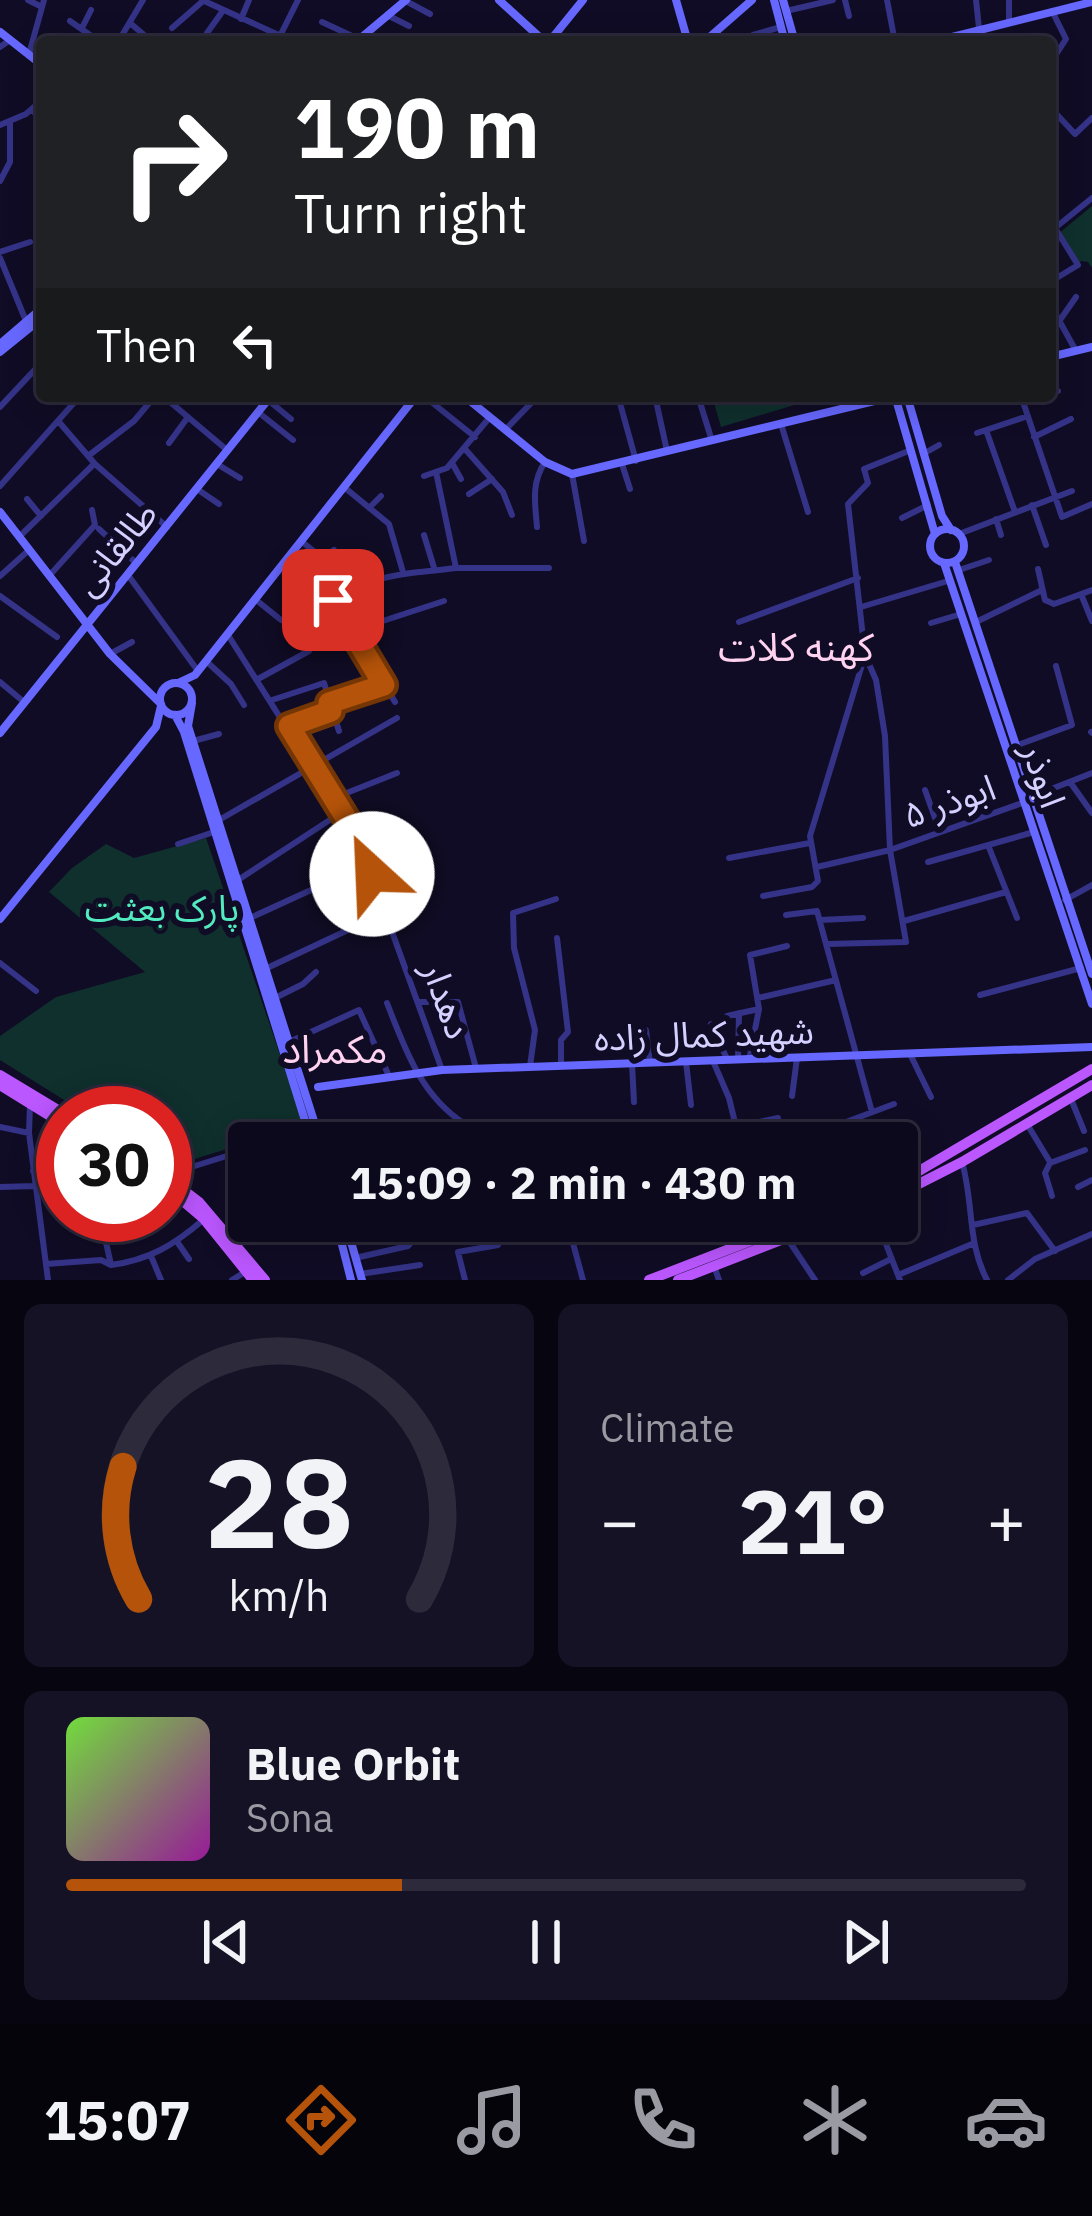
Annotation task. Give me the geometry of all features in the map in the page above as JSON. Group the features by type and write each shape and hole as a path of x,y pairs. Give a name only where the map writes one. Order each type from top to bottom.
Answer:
{"main road":[{"path":"366,36 405,0"},
{"path":"499,0 540,36"},
{"path":"552,36 583,0"},
{"path":"676,0 686,36"},
{"path":"774,0 783,36"},
{"path":"783,0 793,36"},
{"path":"710,36 746,2"},
{"path":"965,36 979,28 1092,2"},
{"path":"0,32 36,61"},
{"path":"0,348 36,316"},
{"path":"0,348 36,318"},
{"path":"1056,356 1092,347"},
{"name":"طالقانی","path":"0,733 266,402"},
{"path":"134,681 164,689 197,673 415,402"},
{"path":"471,402 545,462 572,474 871,402"},
{"path":"897,402 928,505 934,534 932,554 951,565 964,547 942,516 909,402"},
{"path":"2,519 110,654 184,732 306,1122"},
{"path":"934,534 955,532"},
{"name":"ابوذر","path":"951,565 949,581 1065,900 1092,1004"},
{"name":"ابوذر","path":"951,565 1015,746 1035,831 1092,974"},
{"path":"197,673 188,715 193,741 314,1122"},
{"path":"0,920 156,727 188,711 192,700 188,688 178,683"},
{"path":"156,727 164,689"},
{"name":"شهید کمال زاده","path":"318,1087 442,1070 1092,1047"},
{"path":"918,1172 1092,1069"},
{"path":"0,1075 36,1097"},
{"path":"301,1077 318,1087 311,1108"},
{"path":"0,1085 36,1108"},
{"path":"918,1184 1092,1085"},
{"path":"192,1198 216,1219 266,1280"},
{"path":"192,1209 249,1276"},
{"path":"347,1242 358,1278"},
{"path":"349,1242 358,1278"},
{"path":"649,1280 747,1242"},
{"path":"678,1280 777,1242"}],"street":[{"path":"28,0 43,4 28,55"},
{"path":"122,36 143,0"},
{"path":"172,28 202,0 280,36 298,0"},
{"path":"241,19 249,0"},
{"path":"405,0 430,14"},
{"path":"786,11 832,0"},
{"path":"845,0 849,16"},
{"path":"887,0 894,36"},
{"path":"976,0 979,28"},
{"path":"1009,0 1009,21"},
{"path":"82,29 91,10"},
{"path":"207,33 223,10"},
{"path":"1052,11 1066,39 1056,55"},
{"path":"387,16 409,26"},
{"path":"70,21 92,36"},
{"path":"322,22 351,36"},
{"path":"130,23 143,34"},
{"path":"753,35 781,27"},
{"path":"0,47 10,40"},
{"path":"0,181 10,162 5,124 36,105"},
{"path":"32,109 36,115"},
{"path":"1056,113 1075,134 1092,118"},
{"path":"0,150 10,148"},
{"path":"1056,227 1092,198"},
{"path":"1056,235 1078,265 1056,278"},
{"path":"26,322 0,255 30,242"},
{"path":"1060,320 1076,297"},
{"path":"1056,314 1076,351"},
{"path":"0,407 36,368"},
{"path":"0,487 75,402"},
{"path":"20,537 92,460 159,402"},
{"path":"171,402 227,450"},
{"path":"273,402 291,419"},
{"path":"428,402 475,436"},
{"path":"505,430 532,402"},
{"path":"620,402 636,460"},
{"path":"656,402 667,453"},
{"path":"700,402 712,441"},
{"path":"1023,402 1062,517 1092,504"},
{"path":"258,412 293,440"},
{"path":"1016,512 982,432 1028,416"},
{"path":"169,443 188,417"},
{"path":"424,476 452,463 490,417"},
{"path":"1034,437 1071,419"},
{"path":"59,422 92,460 167,527"},
{"path":"781,424 808,512"},
{"path":"923,454 939,445"},
{"path":"465,449 503,492 512,514"},
{"path":"827,944 906,942 890,850 885,736 876,680 865,655 848,504 868,483 864,470 911,450"},
{"path":"537,527 534,494 545,462"},
{"path":"452,463 461,478"},
{"path":"216,464 240,478"},
{"path":"622,464 630,489"},
{"path":"436,472 456,568"},
{"path":"572,474 584,541"},
{"path":"469,494 492,479"},
{"path":"344,487 394,532 403,572"},
{"path":"197,489 219,504"},
{"path":"955,532 1072,491"},
{"path":"369,508 381,496"},
{"path":"27,499 41,516"},
{"path":"902,518 928,505"},
{"path":"1033,505 1046,545"},
{"path":"49,576 95,525 92,510"},
{"path":"996,519 1001,535"},
{"path":"99,529 137,564"},
{"path":"424,535 435,571"},
{"path":"301,541 334,567"},
{"path":"0,576 29,550"},
{"path":"323,559 334,550"},
{"path":"292,553 310,568 337,606 395,703"},
{"path":"951,565 989,560"},
{"path":"337,606 350,590 403,572 548,568"},
{"path":"1037,569 1045,600 1054,604 1092,590"},
{"path":"128,575 197,673"},
{"path":"739,622 858,578"},
{"path":"861,607 949,581"},
{"path":"973,624 1042,590"},
{"path":"1082,595 1092,622"},
{"path":"0,596 57,637"},
{"path":"255,599 281,620"},
{"path":"352,631 444,601"},
{"path":"931,623 962,614"},
{"name":"دهدار","path":"228,634 342,812 372,874 442,1070"},
{"path":"110,654 132,642"},
{"path":"258,679 309,651"},
{"path":"816,867 810,843 865,655"},
{"path":"206,661 231,684 244,705"},
{"path":"1015,746 1072,724 1056,666"},
{"path":"0,682 24,702"},
{"path":"272,700 324,683 339,731"},
{"path":"289,726 384,685"},
{"path":"219,820 397,718"},
{"path":"193,741 219,734"},
{"name":"ابوذر ۵","path":"763,896 817,884 816,867 890,850 1092,772"},
{"path":"334,798 397,773"},
{"path":"1070,782 1092,813"},
{"path":"925,790 940,832"},
{"path":"238,880 342,812"},
{"path":"928,862 1035,831"},
{"path":"178,844 214,832"},
{"path":"729,858 810,843"},
{"path":"988,845 1016,918"},
{"path":"340,877 372,874"},
{"path":"1065,900 1092,885"},
{"path":"250,918 311,890"},
{"path":"904,921 1006,892"},
{"path":"530,1066 535,1030 514,948 513,913 556,899"},
{"path":"265,969 365,922 383,904"},
{"path":"786,915 863,918"},
{"path":"819,916 872,1112"},
{"path":"557,938 568,1032 560,1040 561,1065"},
{"path":"738,1060 759,1009 750,955 787,946"},
{"path":"0,963 36,991"},
{"path":"980,995 1081,968"},
{"path":"274,998 316,972"},
{"path":"758,998 836,980"},
{"path":"420,1003 458,1002 476,1069"},
{"path":"387,1003 415,1073 463,1122"},
{"path":"727,1016 759,1009"},
{"path":"289,1042 359,1010 389,1076"},
{"path":"738,1060 739,1013"},
{"path":"711,1024 738,1060"},
{"path":"646,1030 650,1063"},
{"path":"910,1054 931,1097"},
{"path":"792,1096 797,1058"},
{"path":"712,1061 735,1122"},
{"path":"686,1062 691,1105"},
{"path":"632,1064 634,1102"},
{"path":"1071,1099 1084,1131"},
{"path":"30,1104 29,1133 48,1280"},
{"path":"846,1122 894,1104"},
{"path":"759,1122 778,1118"},
{"path":"1027,1124 1050,1163"},
{"path":"0,1127 29,1133"},
{"path":"1052,1196 1045,1173 1050,1163 1085,1150"},
{"path":"192,1167 228,1156"},
{"path":"962,1162 973,1244 987,1280"},
{"path":"1078,1186 1091,1183"},
{"path":"0,1187 35,1186"},
{"path":"973,1225 1027,1213 1055,1251"},
{"path":"192,1229 204,1219"},
{"path":"1008,1280 1035,1259 1092,1234"},
{"path":"106,1242 111,1265"},
{"path":"46,1264 101,1259 111,1265 151,1256 177,1242 189,1259"},
{"path":"356,1258 412,1242"},
{"path":"465,1280 458,1252 498,1242"},
{"path":"573,1242 583,1280"},
{"path":"730,1242 732,1248"},
{"path":"790,1242 815,1280"},
{"path":"885,1242 899,1277 973,1244"},
{"path":"151,1256 161,1280"},
{"path":"862,1273 891,1259"},
{"path":"358,1278 420,1265"},
{"path":"714,1266 719,1280"},
{"path":"232,1280 249,1276"}],"green space":[{"path":"1092,206 1092,268 1088,262 1078,265 1058,234"},
{"path":"714,402 804,402 721,427"},
{"name":"پارک بعثت","path":"206,838 303,1122 228,1122 228,1149 192,1160 192,1086 42,1086 0,1060 0,1036 56,997 145,972 49,892 106,844 134,858"}],"district":[{"name":"کهنه کلات","path":"796,647"},
{"name":"مکمراد","path":"335,1049"}],"route":[{"path":"333,600 384,685 329,703 331,711 289,726 354,831 372,874"}]}
